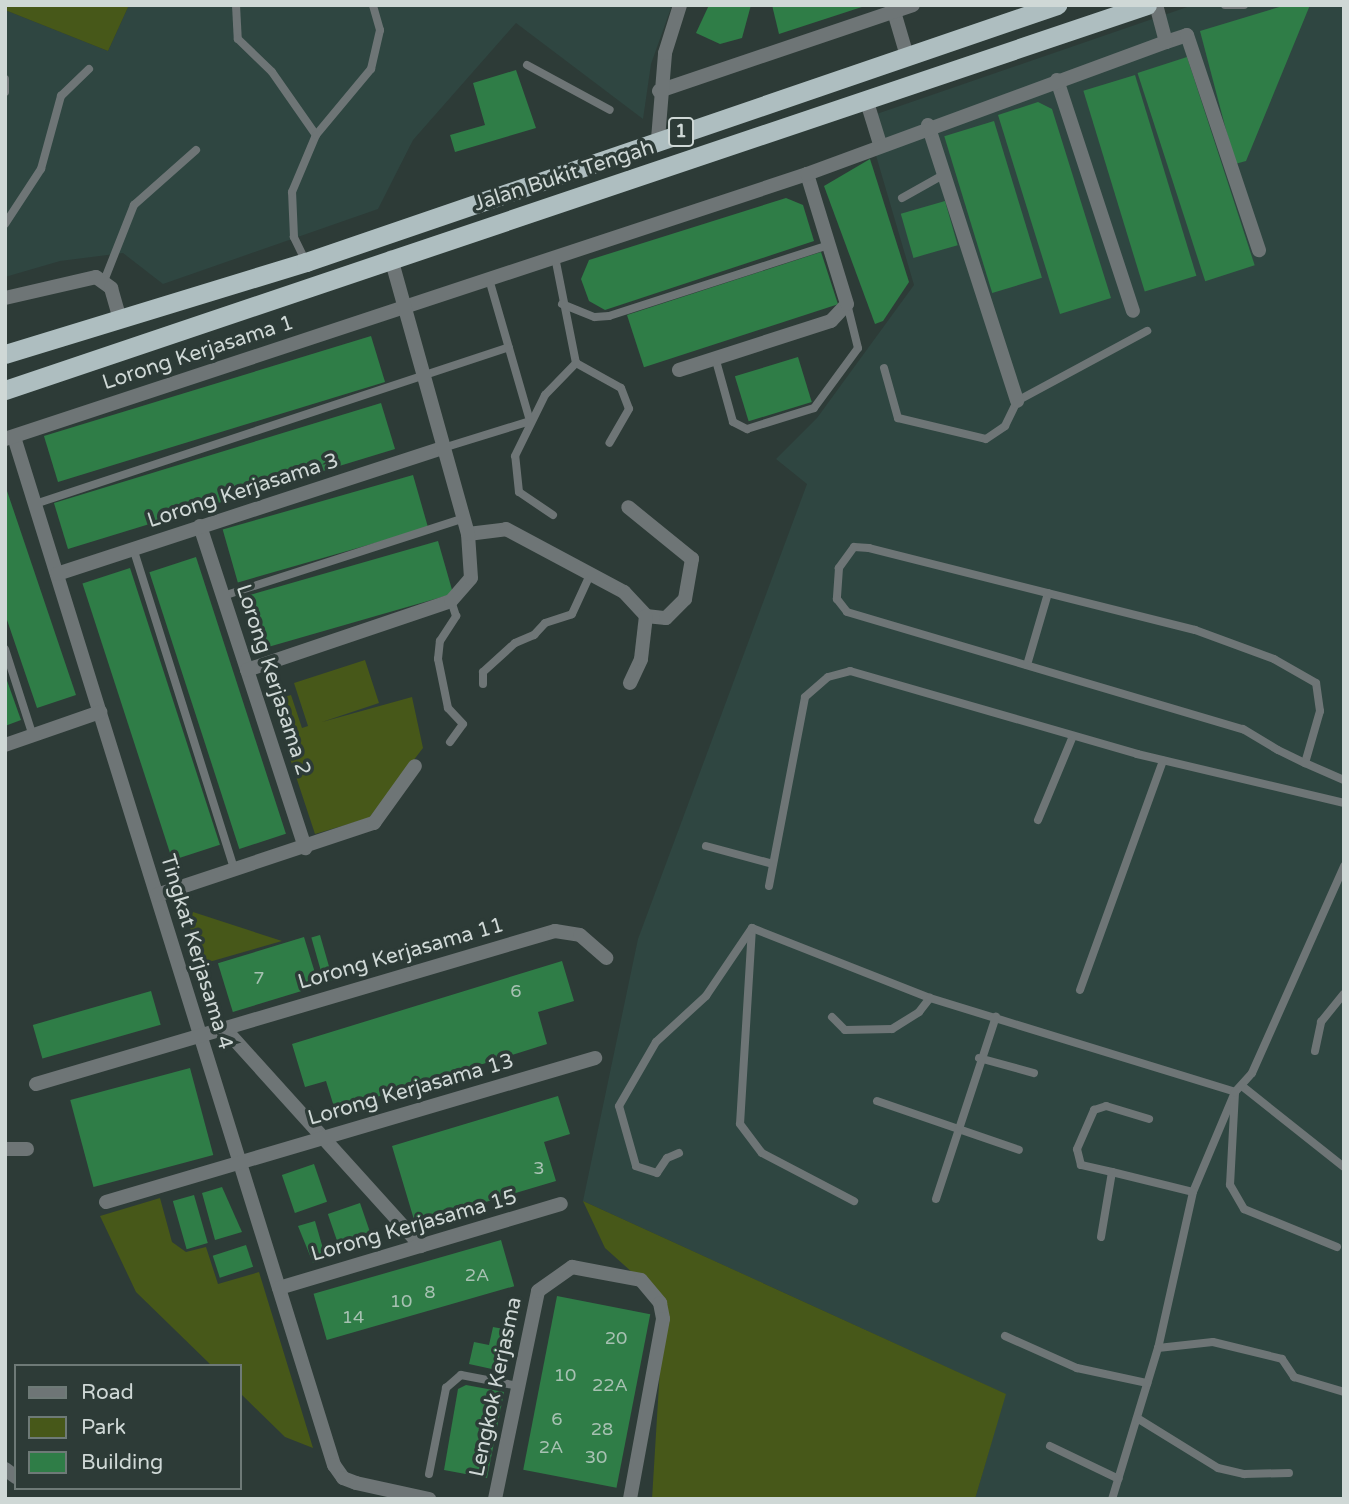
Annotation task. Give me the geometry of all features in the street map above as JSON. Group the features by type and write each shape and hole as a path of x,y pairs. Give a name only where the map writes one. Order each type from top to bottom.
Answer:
{"highway":[{"name":"Jalan Bukit Tengah","path":"89,329 306,262 1057,5"},
{"name":"Jalan Bukit Tengah","path":"48,378 391,258 1147,5"},
{"path":"5,346 89,329"},
{"name":"1","path":"5,354 89,329"},
{"path":"5,399 48,378"},
{"name":"1","path":"5,390 48,378"}],"street":[{"path":"659,139 659,90 680,5"},
{"path":"659,90 893,8 913,5"},
{"path":"1156,5 1166,41 1187,35 1259,250"},
{"path":"893,8 906,57"},
{"name":"Lorong Kerjasama 1","path":"10,438 807,174 928,125 1166,41"},
{"path":"1057,80 1133,311"},
{"path":"866,99 880,144"},
{"path":"928,125 1017,401"},
{"path":"679,370 714,355 831,321 847,304 807,174"},
{"path":"247,670 451,601 465,589 474,566 468,534 391,258"},
{"path":"5,298 85,276 104,281 120,319"},
{"name":"Tingkat Kerjasama 4","path":"10,438 35,504 279,1288 342,1478 429,1499"},
{"name":"Lorong Kerjasama 3","path":"57,573 443,448"},
{"path":"468,534 506,529 589,577 624,592 646,616 666,618 685,599 692,559 628,507"},
{"name":"Lorong Kerjasama 2","path":"200,526 305,848"},
{"path":"630,683 641,659 646,616"},
{"path":"5,745 100,712"},
{"path":"157,895 374,823 415,766"},
{"name":"Lorong Kerjasama 11","path":"36,1084 555,930 580,935 606,958"},
{"path":"224,1028 421,1246"},
{"name":"Lorong Kerjasama 13","path":"106,1202 595,1058"},
{"path":"5,1149 27,1149"},
{"name":"Lorong Kerjasama 15","path":"279,1288 561,1204"},
{"name":"Lengkok Kerjasma","path":"495,1499 538,1291 553,1275 572,1267 627,1276 652,1290 663,1319 630,1499"}],"lane":[{"path":"236,5 238,39 272,72 316,135"},
{"path":"306,262 294,237 289,206 316,135 371,69 380,30 373,5"},
{"path":"1225,5 1244,5"},
{"path":"527,65 610,110"},
{"path":"5,224 41,169 61,96 89,69"},
{"path":"5,79 5,92"},
{"path":"104,281 134,205 153,182 196,150"},
{"path":"902,198 943,175"},
{"path":"562,304 595,317 609,316 828,246"},
{"path":"555,257 562,304 576,363 621,388 629,409 609,443"},
{"path":"443,448 530,421 489,279"},
{"path":"714,355 733,422 747,429 814,408 858,348 847,304"},
{"path":"884,368 898,418 986,439 1005,426 1017,401 1147,331"},
{"path":"35,504 422,373 509,347"},
{"path":"553,515 519,492 515,456 545,395 576,363"},
{"path":"223,596 462,519"},
{"path":"1305,763 1320,711 1316,683 1274,659 1195,630 869,548 854,547 839,568 837,599 848,612 1243,729 1305,763 1344,780"},
{"path":"132,548 234,871"},
{"path":"482,684 483,672 515,643 534,635 545,623 572,614 589,577"},
{"path":"1027,665 1048,593"},
{"path":"450,741 463,724 448,708 438,659 440,641 456,615 451,601"},
{"path":"5,649 33,736"},
{"path":"769,886 805,697 828,677 849,671 1163,761 1344,803"},
{"path":"1038,820 1073,736"},
{"path":"1080,990 1163,761"},
{"path":"706,846 773,864"},
{"path":"1112,1499 1158,1348 1193,1192 1238,1089 1344,866"},
{"path":"752,928 930,998 1238,1089 1344,1167"},
{"path":"679,1153 667,1158 657,1173 636,1166 619,1106 656,1042 706,996 752,928"},
{"path":"752,928 740,1124 762,1153 854,1201"},
{"path":"1315,1051 1321,1022 1344,994"},
{"path":"832,1017 845,1030 892,1029 919,1012 930,998"},
{"path":"936,1199 979,1058 996,1017"},
{"path":"979,1058 1034,1073"},
{"path":"1238,1089 1230,1185 1244,1209 1337,1247"},
{"path":"877,1101 1019,1150"},
{"path":"1149,1119 1106,1106 1094,1110 1077,1149 1081,1165 1193,1192"},
{"path":"1101,1237 1112,1172"},
{"path":"1005,1336 1077,1368 1147,1383"},
{"path":"1158,1348 1213,1342 1282,1359 1294,1377 1344,1392"},
{"path":"429,1474 446,1388 461,1376 518,1386"},
{"path":"1137,1419 1218,1468 1244,1474 1289,1473"},
{"path":"1050,1446 1119,1479"}],"shaded area":[{"path":"129,5 668,5 671,8 651,64 643,119 516,23 413,140 378,209 163,284 123,253 60,261 5,277 5,10 108,51"},
{"path":"1193,5 1344,5 1344,1499 975,1499 1005,1394 583,1201 638,939 807,484 776,459 817,418 914,285 865,118"}],"green space":[{"path":"5,5 129,5 108,51 5,10"},
{"path":"365,660 379,703 322,722 412,697 423,748 369,818 315,834 271,701 291,695 302,728 308,726 294,683"},
{"path":"193,912 282,941 202,964 188,921"},
{"path":"160,1198 172,1242 186,1252 206,1247 218,1284 259,1272 313,1448 285,1437 242,1395 242,1364 210,1364 136,1292 100,1216"},
{"path":"583,1201 1006,1394 975,1499 652,1499 663,1319 652,1290 605,1248"}],"building":[{"path":"709,5 751,5 742,38 720,44 696,33"},
{"path":"772,5 868,5 779,34"},
{"path":"1286,5 1310,5 1246,161 1235,164 1200,31"},
{"path":"1187,57 1255,265 1205,281 1138,73"},
{"path":"516,70 536,128 455,152 450,135 485,125 473,83"},
{"path":"1135,75 1196,276 1145,292 1083,91"},
{"path":"1038,102 1052,109 1111,298 1060,314 998,115"},
{"path":"994,121 1042,278 992,293 944,136"},
{"path":"870,159 909,282 883,321 875,324 824,186"},
{"path":"786,198 803,205 814,241 605,310 589,301 581,279 589,260"},
{"path":"945,201 958,245 913,258 901,214"},
{"path":"821,252 838,304 644,367 627,315"},
{"path":"371,336 385,382 58,482 44,436"},
{"path":"798,357 812,402 749,421 735,376"},
{"path":"381,403 395,449 68,549 54,503"},
{"path":"413,475 428,528 238,582 223,530"},
{"path":"5,485 76,695 37,708 5,614"},
{"path":"438,541 453,594 264,648 249,595"},
{"path":"196,557 286,834 239,849 149,572"},
{"path":"130,568 220,845 172,860 82,583"},
{"path":"5,675 21,720 5,726"},
{"path":"320,935 333,980 324,983 311,937"},
{"path":"304,937 319,986 233,1012 218,963"},
{"path":"562,961 574,1001 538,1012 547,1044 335,1110 326,1081 305,1087 292,1044"},
{"path":"151,991 161,1025 42,1059 33,1025"},
{"path":"190,1068 213,1155 94,1187 70,1100"},
{"path":"558,1096 570,1134 544,1142 556,1181 415,1223 392,1146"},
{"path":"314,1164 327,1202 295,1213 282,1175"},
{"path":"222,1187 242,1232 215,1240 202,1193"},
{"path":"194,1195 208,1243 187,1249 173,1201"},
{"path":"360,1203 373,1241 341,1252 328,1214"},
{"path":"315,1221 326,1259 313,1263 298,1226"},
{"path":"501,1240 514,1286 327,1340 314,1294"},
{"path":"246,1245 253,1267 220,1278 213,1256"},
{"path":"557,1296 650,1314 616,1488 523,1470"},
{"path":"493,1327 509,1330 501,1371 469,1364 474,1342 489,1345"},
{"path":"466,1385 504,1392 487,1478 444,1470 458,1389"}]}
